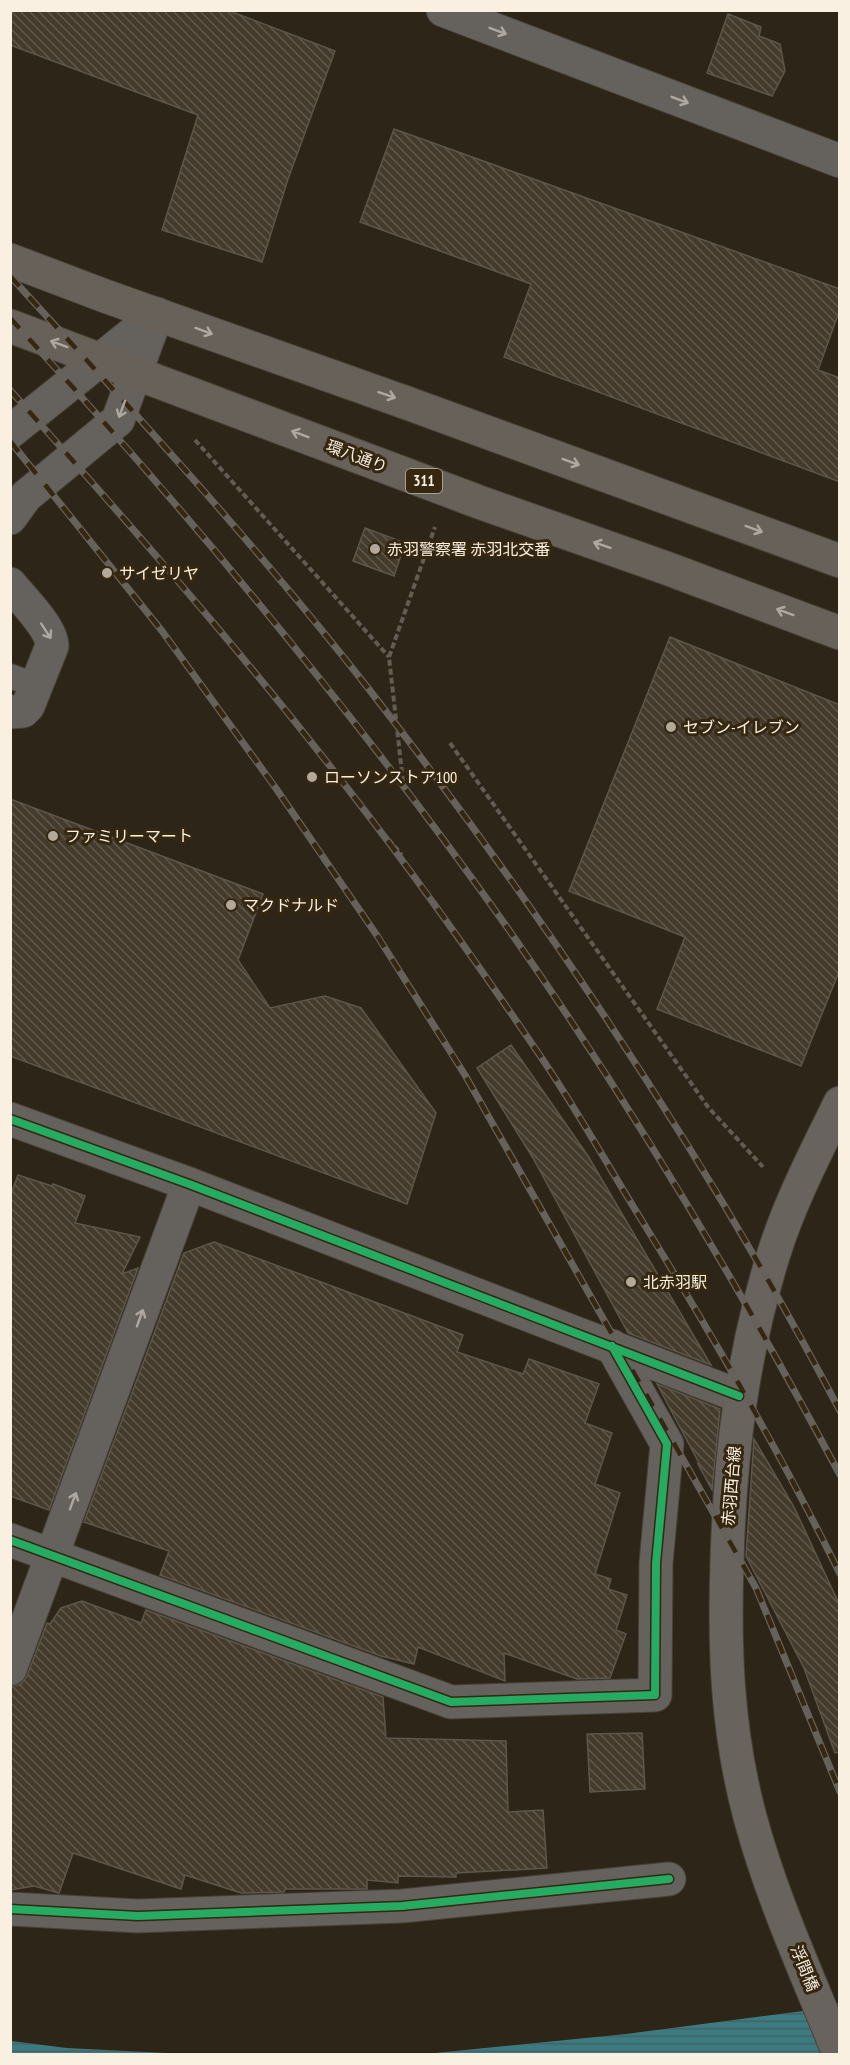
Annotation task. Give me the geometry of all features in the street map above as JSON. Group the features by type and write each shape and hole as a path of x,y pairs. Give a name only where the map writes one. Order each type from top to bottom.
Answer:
{"main road":[{"path":"10,260 407,402 840,561"},
{"name":"環八通り","path":"10,326 479,502 840,633"},
{"name":"赤羽西台線","path":"771,1882 750,1817 735,1749 726,1682 728,1509 740,1396 754,1325 774,1251 807,1169 840,1103"},
{"name":"浮間橋","path":"771,1882 839,2055"}],"street":[{"path":"443,10 840,161"},
{"path":"10,432 103,360 157,314"},
{"path":"10,518 26,496 118,420 157,314"},
{"path":"10,584 48,632 52,641 52,646 24,681 32,699 23,711 10,711"},
{"path":"10,1119 189,1184 740,1396"},
{"path":"10,1669 189,1184"},
{"path":"10,1540 451,1702 656,1695 656,1563 667,1444 612,1346"},
{"path":"10,1909 138,1917 402,1906 669,1879"}],"path":[{"path":"195,439 389,657"},
{"path":"403,782 389,657 437,520"},
{"path":"450,743 708,1107 765,1168"},
{"path":"365,812 402,855"}],"water":[{"path":"839,2003 839,2054 425,2054 626,2034 811,2010"},
{"path":"11,2041 67,2048 186,2054 11,2054"}],"building":[{"path":"10,10 227,10 335,51 288,179 262,262 162,230 198,115 10,45"},
{"path":"728,14 761,27 759,36 780,44 785,71 772,96 707,73"},
{"path":"394,129 840,289 840,309 818,370 840,378 840,482 504,357 531,284 360,222"},
{"path":"365,528 405,543 394,576 353,561"},
{"path":"670,637 840,705 840,969 801,1066 657,1009 685,937 569,891"},
{"path":"10,799 263,894 238,960 270,1008 325,996 361,1008 436,1113 407,1204 10,1056"},
{"path":"511,1045 588,1156 711,1365 628,1333 533,1158 477,1068"},
{"path":"18,1175 52,1186 53,1184 85,1196 75,1223 140,1237 122,1274 138,1268 49,1510 10,1496 10,1197"},
{"path":"214,1242 463,1335 457,1352 523,1374 529,1359 599,1384 585,1423 612,1433 595,1484 620,1493 595,1574 611,1579 608,1589 627,1595 616,1630 626,1634 610,1678 577,1679 504,1653 505,1681 418,1647 414,1664 381,1656 160,1575 169,1551 84,1522 184,1253"},
{"path":"657,1384 720,1409 712,1490 698,1464 700,1465"},
{"path":"754,1439 794,1507 840,1606 840,1752 835,1753 804,1668 746,1556"},
{"path":"82,1601 141,1623 146,1610 383,1697 386,1738 506,1741 508,1812 543,1810 547,1868 456,1873 456,1877 398,1876 398,1883 367,1880 367,1889 285,1889 284,1892 241,1893 185,1875 181,1889 73,1853 59,1893 34,1886 10,1890 10,1687 21,1684 27,1676 47,1623 50,1624 61,1608"},
{"path":"642,1733 645,1789 590,1792 587,1734"}],"railway":[{"path":"10,276 193,479 282,582 368,688 497,861 620,1039 678,1130 734,1222 840,1411"},
{"path":"10,318 142,465 269,616 392,771 509,930 598,1062 683,1197 840,1475"},
{"path":"10,390 169,571 285,709 380,831 491,985 571,1103 696,1310 771,1441 840,1574"},
{"path":"10,441 162,631 275,787 378,937 465,1075 756,1588 840,1792"}],"cycle path":[{"path":"10,1119 189,1184 739,1396"},
{"path":"10,1540 451,1702 655,1695 656,1563 667,1444 612,1346"},
{"path":"10,1909 138,1916 402,1906 669,1879"}],"place":[{"name":"赤羽警察署 赤羽北交番","path":"375,549"},
{"name":"サイゼリヤ","path":"107,573"},
{"name":"セブン-イレブン","path":"671,727"},
{"name":"ローソンストア100","path":"312,777"},
{"name":"ファミリーマート","path":"53,836"},
{"name":"マクドナルド","path":"231,905"},
{"name":"北赤羽駅","path":"631,1282"}]}
